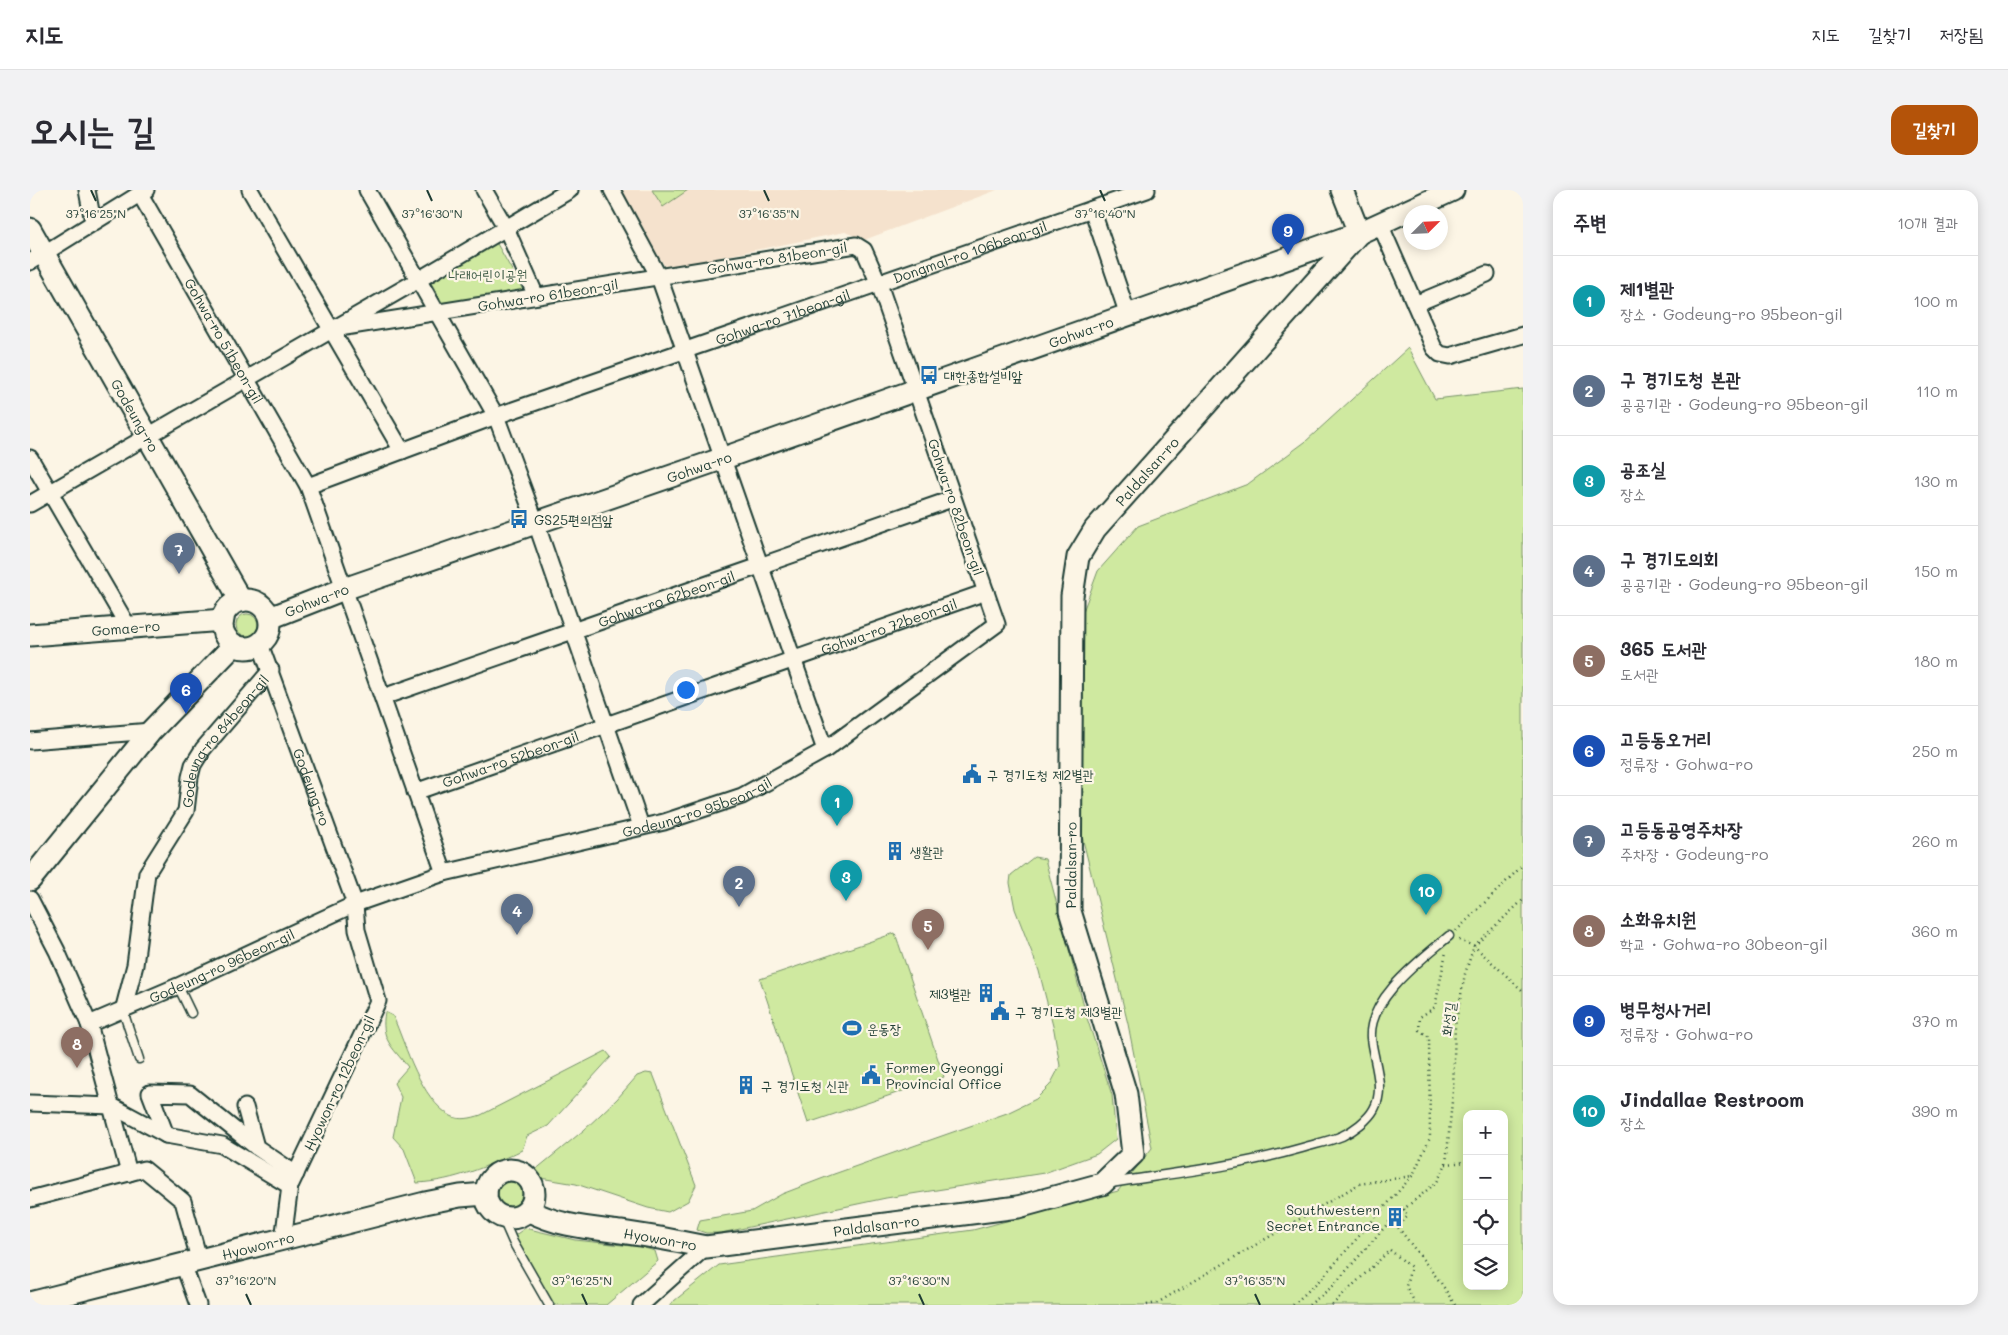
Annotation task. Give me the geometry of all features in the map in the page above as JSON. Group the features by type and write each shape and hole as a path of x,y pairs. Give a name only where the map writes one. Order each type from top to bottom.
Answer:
{"street":[{"path":"87,190 93,222"},
{"path":"250,190 333,329 402,450"},
{"path":"367,190 420,279 496,416 536,523 641,826"},
{"path":"484,190 506,228 536,296"},
{"path":"30,504 420,279 570,190"},
{"path":"612,190 659,277 825,750"},
{"name":"Dongmal-ro 106beon-gil","path":"879,284 1147,190"},
{"path":"1342,190 1359,233"},
{"name":"Gohwa-ro","path":"270,618 344,589 724,458 1359,233 1453,190"},
{"path":"37,258 143,192"},
{"name":"Gohwa-ro 51beon-gil","path":"143,192 308,486 344,589"},
{"name":"Gohwa-ro","path":"1092,209 1128,315"},
{"path":"1380,224 1434,348 1440,354 1450,356 1523,335"},
{"name":"Godeung-ro","path":"30,229 37,258 149,436 241,601"},
{"name":"Paldalsan-ro","path":"706,1246 1018,1207 1102,1184 1133,1154 1126,1094 1070,911 1072,596 1078,557 1095,528 1359,233"},
{"name":"Gohwa-ro 81beon-gil","path":"659,277 856,245 864,250 879,284 917,390"},
{"path":"1415,304 1487,274"},
{"name":"Gohwa-ro 61beon-gil","path":"333,329 659,277"},
{"name":"Gohwa-ro 71beon-gil","path":"686,351 879,284"},
{"path":"308,486 496,416 686,351"},
{"name":"Gohwa-ro 82beon-gil","path":"917,390 952,499 997,624"},
{"path":"30,458 129,628"},
{"path":"760,565 952,499"},
{"name":"Gohwa-ro 62beon-gil","path":"574,631 760,565"},
{"path":"344,589 444,873"},
{"name":"Gohwa-ro 72beon-gil","path":"792,660 986,592"},
{"path":"241,601 259,604 270,618 270,628 267,637 260,644 252,648 234,645 227,638 223,630 223,620 226,612 233,605 241,601"},
{"name":"Gomae-ro","path":"30,635 223,620"},
{"name":"Godeung-ro 95beon-gil","path":"354,904 444,873 664,822 742,796 825,750 997,624"},
{"path":"383,697 574,631"},
{"name":"Godeung-ro","path":"260,644 354,904"},
{"path":"33,870 151,731 234,645"},
{"path":"606,724 792,660"},
{"name":"Godeung-ro 84beon-gil","path":"123,1011 135,965 148,873 186,811 193,765 203,748 270,670"},
{"name":"Gohwa-ro 52beon-gil","path":"415,792 606,724"},
{"path":"30,741 151,731"},
{"path":"30,899 57,951 89,1024 129,1173"},
{"name":"Godeung-ro 96beon-gil","path":"89,1024 123,1011 354,904"},
{"name":"Hyowon-ro 12beon-gil","path":"283,1240 293,1180 378,1001 357,930 354,904"},
{"path":"166,1136 150,1093 190,1094 256,1147 293,1180"},
{"path":"30,1103 112,1106 166,1136 222,1145 293,1180"},
{"path":"245,1106 256,1147"},
{"path":"30,1199 144,1169 183,1201 198,1305"},
{"path":"514,1170 528,1177 534,1192 534,1200 528,1210 518,1217 502,1217 490,1207 486,1194 488,1184 499,1172 514,1170"},
{"name":"Hyowon-ro","path":"30,1303 425,1204 460,1196 486,1194"},
{"name":"Hyowon-ro","path":"528,1210 546,1220 563,1224 664,1238 706,1246"},
{"path":"642,1305 706,1246"}],"lane":[{"path":"1102,1184 1198,1171 1272,1156 1342,1136 1358,1126 1374,1109 1379,1095 1371,1037 1375,1013 1393,988 1449,936"},
{"path":"178,986 191,1014"},
{"path":"123,1011 139,1058"},
{"path":"502,1217 513,1242 549,1305"}],"path":[{"path":"1293,1305 1323,1277 1413,1176 1430,1138 1429,1037 1419,1030 1420,1017 1435,1007 1449,936 1463,927 1472,914 1523,865"},
{"name":"화성길","path":"1399,1213 1437,1182 1446,1164 1453,1091 1455,1026 1465,974 1474,946 1523,900"},
{"path":"1449,936 1474,946 1523,991"},
{"path":"1446,1164 1463,1162"},
{"path":"1147,1305 1157,1303 1359,1184 1413,1176"},
{"path":"1404,1209 1408,1216 1397,1226 1442,1283 1455,1305"},
{"path":"1310,1305 1332,1287 1391,1220"},
{"path":"1332,1305 1390,1250 1411,1267 1406,1286 1416,1305"}],"shaded area":[{"path":"616,190 997,190 864,240 845,232 666,268"}],"green space":[{"path":"652,190 688,190 663,207"},
{"name":"나래어린이공원","path":"496,242 523,290 443,304 430,281"},
{"path":"1408,348 1435,399 1523,389 1523,1305 669,1305 719,1265 973,1230 1118,1191 1152,1148 1128,1024 1079,824 1081,617 1098,571 1138,526 1248,484 1305,442"},
{"path":"247,614 255,617 258,625 255,633 247,636 239,633 236,625 239,617"},
{"path":"1034,857 1045,859 1087,1018 1112,1095 1116,1139 1097,1154 1044,1173 886,1198 721,1233 706,1233 697,1230 700,1220 752,1211 782,1194 834,1174 1007,1113 1036,1099 1050,1085 1060,1066 1054,1030 1039,971 1015,909 1010,883 1011,875"},
{"name":"운동장","path":"895,933 944,1077 808,1123 760,979"},
{"path":"385,1012 393,1016 409,1057 431,1098 451,1116 462,1119 481,1115 606,1051 611,1057 548,1126 527,1136 522,1150 458,1176 417,1183 404,1149 393,1137 401,1097 394,1083 408,1067 392,1048 386,1036 384,1029"},
{"path":"646,1073 653,1074 696,1185 688,1201 668,1212 648,1208 576,1184 534,1177 534,1171 584,1130 617,1099 637,1076"},
{"path":"510,1182 519,1185 522,1194 519,1203 510,1206 501,1203 498,1194 501,1185"},
{"path":"525,1228 575,1240 641,1247 655,1251 658,1261 606,1305 552,1305 514,1236"}],"place":[{"name":"병무청사거리","path":"1288,255"},
{"name":"대한종합설비앞","path":"929,375"},
{"name":"GS25편의점앞","path":"519,519"},
{"name":"고등동공영주차장","path":"179,574"},
{"name":"고등동오거리","path":"186,714"},
{"name":"구 경기도청 제2별관","path":"972,774"},
{"name":"제1별관","path":"837,826"},
{"name":"생활관","path":"895,851"},
{"name":"공조실","path":"846,901"},
{"name":"구 경기도청 본관","path":"739,907"},
{"name":"Jindallae Restroom","path":"1426,915"},
{"name":"구 경기도의회","path":"517,935"},
{"name":"365 도서관","path":"928,950"},
{"name":"제3별관","path":"986,993"},
{"name":"구 경기도청 제3별관","path":"1000,1011"},
{"name":"운동장","path":"852,1028"},
{"name":"소화유치원","path":"77,1068"},
{"name":"Former Gyeonggi Provincial Office","path":"871,1075"},
{"name":"구 경기도청 신관","path":"746,1085"},
{"name":"Southwestern Secret Entrance","path":"1395,1217"}]}
